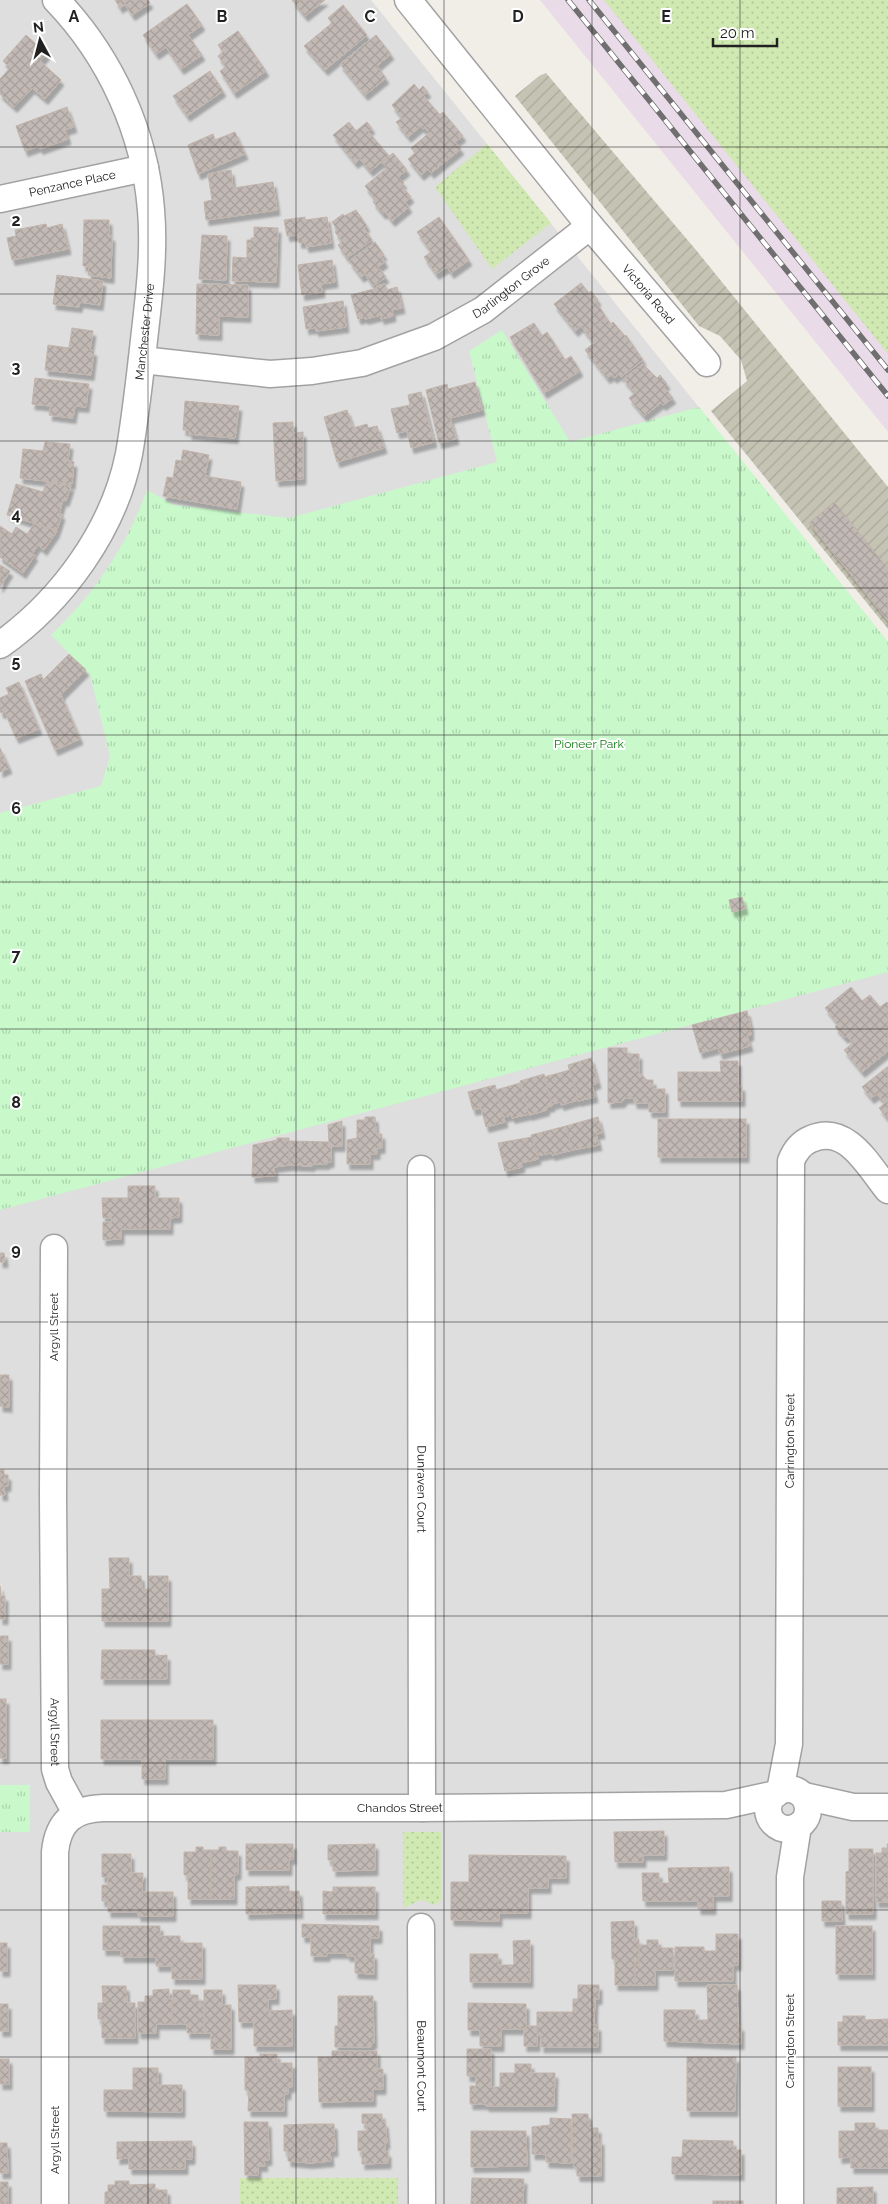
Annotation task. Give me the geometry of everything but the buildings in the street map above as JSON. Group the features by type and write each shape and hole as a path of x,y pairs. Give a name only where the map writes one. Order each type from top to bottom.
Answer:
{"street":[{"name":"Manchester Drive","path":"0,645 51,599 85,558 113,506 128,456 142,360 152,261 151,210 145,168 132,122 114,80 83,33 56,0"},
{"path":"408,0 590,226"},
{"name":"Penzance Place","path":"0,199 145,168"},
{"name":"Darlington Grove","path":"142,360 270,374 312,371 362,363 434,338 483,310 590,226"},
{"name":"Victoria Road","path":"590,226 707,362"},
{"name":"Carrington Street","path":"790,1794 789,1169 794,1152 805,1141 825,1135 836,1136 847,1141 888,1190"},
{"name":"Dunraven Court","path":"421,1169 422,1808"},
{"name":"Argyll Street","path":"54,1248 52,1496 55,1769 59,1782 76,1813 62,1826 56,1839 55,1852 55,2204"},
{"path":"726,1805 790,1794 853,1807 888,1807"},
{"path":"726,1805 788,1824 805,1819 808,1807 790,1794"},
{"path":"788,1824 769,1811 769,1805 790,1794"},
{"name":"Chandos Street","path":"76,1813 89,1809 103,1808 422,1808 726,1805"},
{"path":"788,1824 853,1807"},
{"name":"Carrington Street","path":"788,1824 790,1877 790,2204"},
{"name":"Beaumont Court","path":"421,1927 422,2204"}],"shaded area":[{"path":"0,0 371,0 888,642 888,2204 0,2204"},
{"path":"540,0 605,0 888,352 888,432"},
{"path":"546,73 696,250 888,487 888,629 711,411 747,381 741,360 720,336 699,326 515,96 539,76"}],"green space":[{"path":"604,0 888,0 888,354"},
{"path":"487,144 551,223 492,269 435,187"},
{"name":"Pioneer Park","path":"502,330 570,442 699,407 888,642 888,972 0,1210 0,813 101,786 110,756 90,675 51,635 82,603 108,568 139,511 147,490 174,505 289,518 497,462 469,351"},
{"path":"0,1785 30,1785 30,1832 0,1832"},
{"path":"403,1832 441,1832 441,1900 435,1905 421,1900 403,1908"},
{"path":"240,2178 398,2178 398,2204 240,2204"}],"railway":[{"path":"568,0 888,396"},
{"path":"589,0 888,370"}]}
